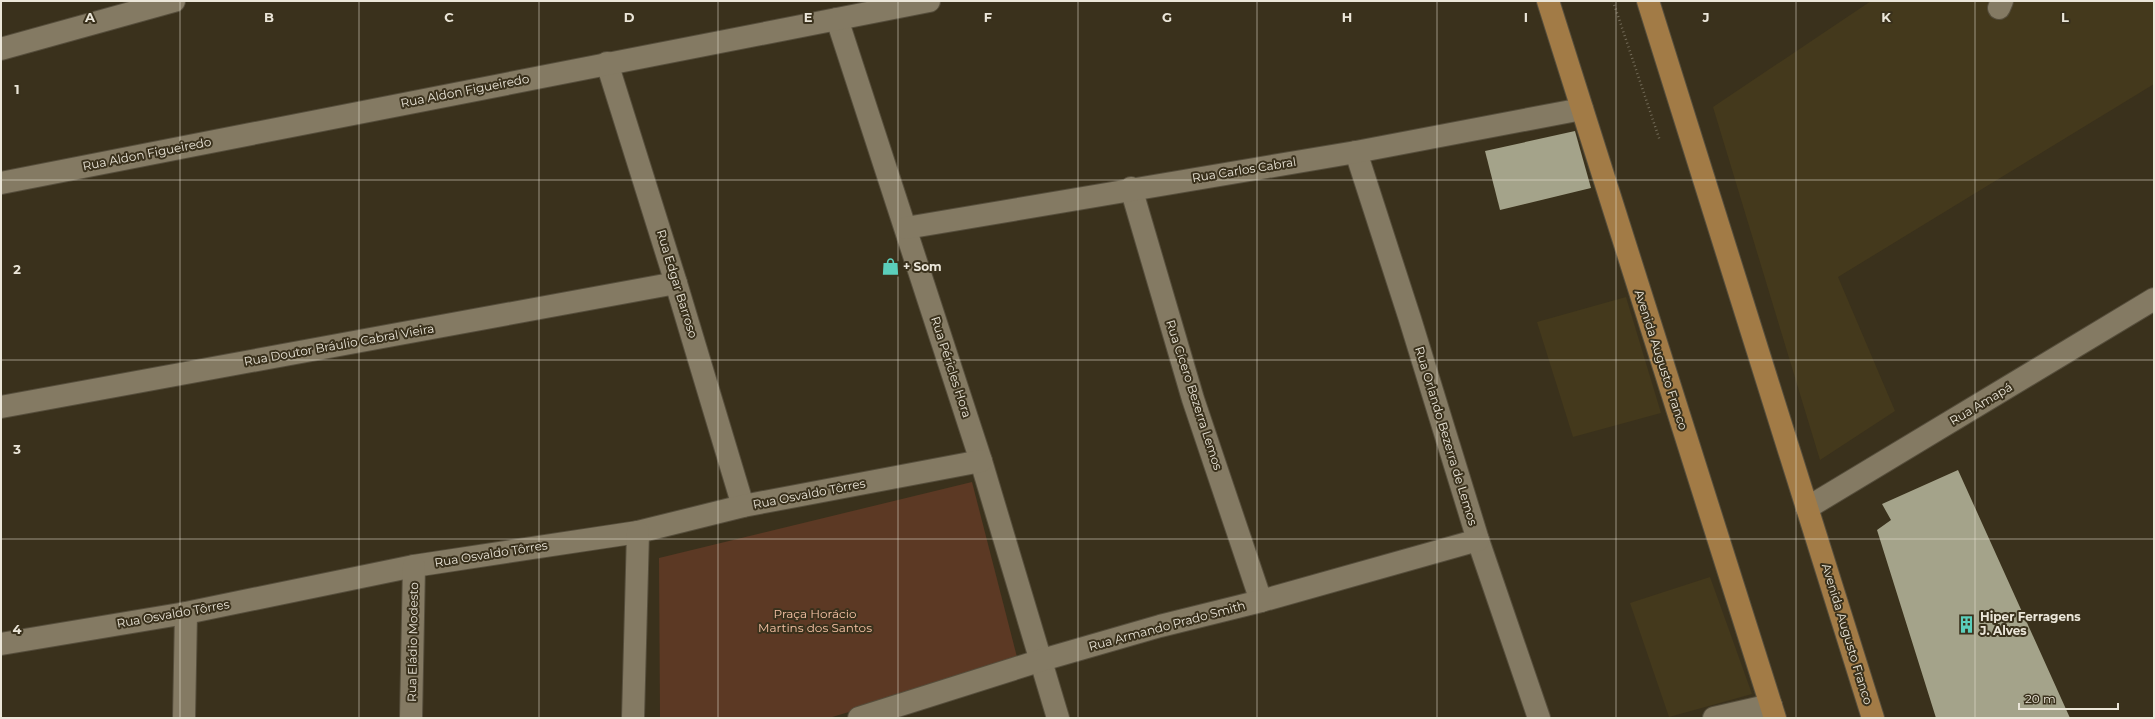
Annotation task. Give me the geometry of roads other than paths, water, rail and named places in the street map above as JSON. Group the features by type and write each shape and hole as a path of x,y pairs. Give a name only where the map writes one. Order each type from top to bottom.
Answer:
{"main road":[{"name":"Avenida Augusto Franco","path":"1548,1 1773,711"},
{"name":"Avenida Augusto Franco","path":"1648,1 1873,718"}],"street":[{"path":"1,48 174,1"},
{"name":"Rua Aldon Figueiredo","path":"1,183 929,1"},
{"name":"Rua Péricles Hora","path":"837,19 981,461 1042,660 1058,718"},
{"name":"Rua Edgar Barroso","path":"607,63 676,283 743,506"},
{"name":"Rua Carlos Cabral","path":"906,228 1131,188 1356,152 1582,109"},
{"name":"Rua Orlando Bezerra de Lemos","path":"1356,152 1410,319 1478,540 1539,718"},
{"name":"Rua Cícero Bezerra Lemos","path":"1131,188 1193,398 1261,601"},
{"name":"Rua Doutor Bráulio Cabral Vieira","path":"1,407 676,283"},
{"name":"Rua Amapá","path":"1807,508 2154,300"},
{"name":"Rua Osvaldo Tôrres","path":"1,644 186,613 414,566 638,532 743,506 981,461"},
{"path":"633,718 638,532"},
{"name":"Rua Armando Prado Smith","path":"859,718 1042,660 1160,626 1261,601 1478,540"},
{"name":"Rua Eládio Modesto","path":"411,718 414,566"},
{"path":"184,718 186,613"},
{"path":"1714,718 1773,711"}],"place":[{"name":"+ Som","path":"890,267"},
{"name":"Hiper Ferragens J. Alves","path":"1967,624"}],"park label":[{"name":"Praça Horácio Martins dos Santos","path":"815,621"}]}
